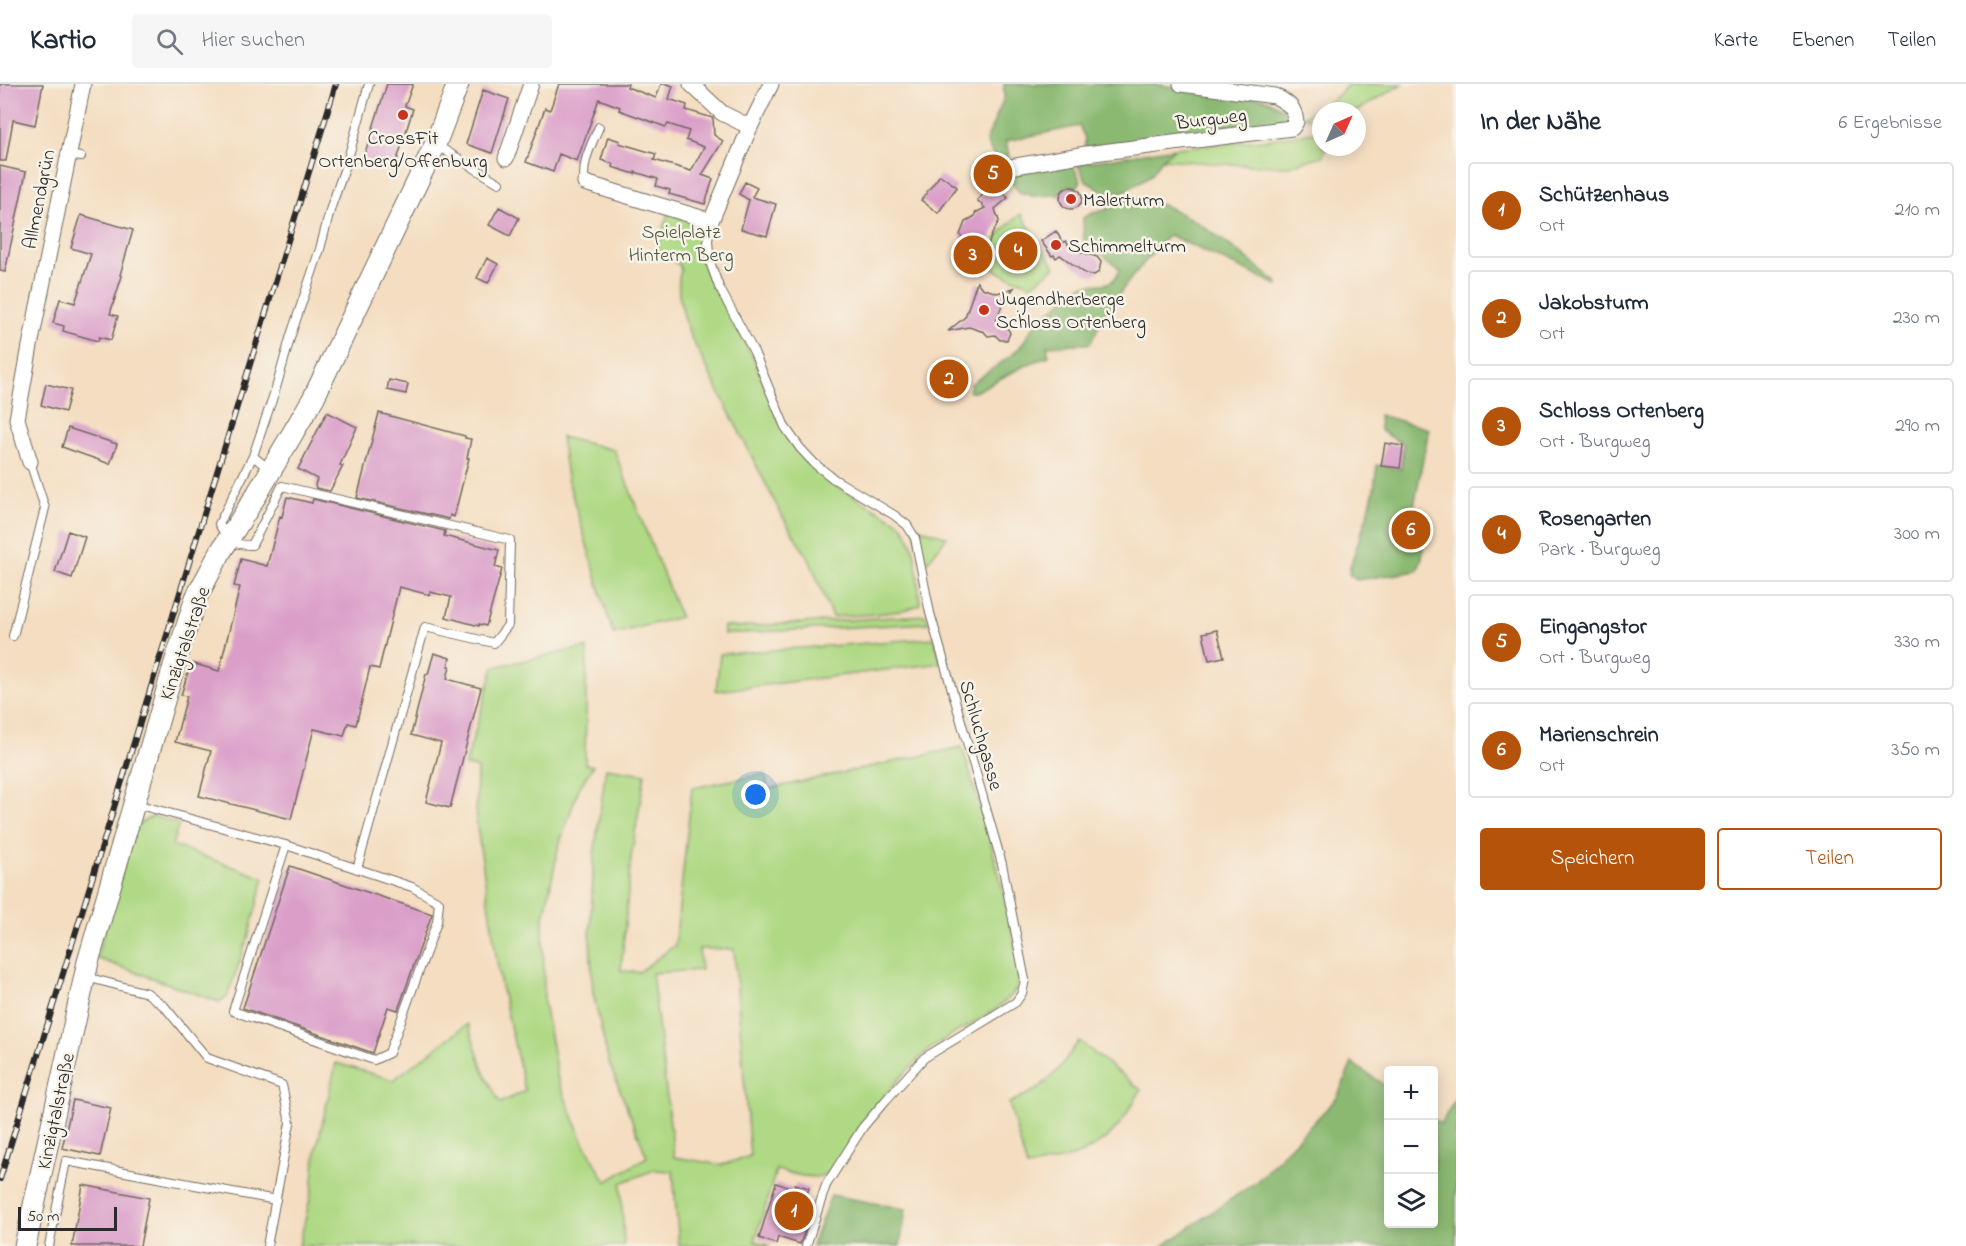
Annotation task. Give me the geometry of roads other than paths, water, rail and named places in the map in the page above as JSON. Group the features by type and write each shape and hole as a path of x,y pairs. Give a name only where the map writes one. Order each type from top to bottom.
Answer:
{"main road":[{"name":"Kinzigtalstraße","path":"25,1246 85,977 196,598 314,397 435,145 458,84"}],"street":[{"name":"Allmendgrün","path":"30,462 17,419 74,156 83,84"},
{"path":"506,158 531,84"},
{"path":"691,84 722,114 750,127"},
{"path":"585,183 711,221 750,127 771,84"},
{"name":"Burgweg","path":"999,171 1010,167 1086,154 1292,128 1296,122 1294,112 1288,103 1275,96 1181,84"}],"lane":[{"path":"357,869 425,627 494,643 508,625 510,540 282,486 252,545 237,545 228,540 219,524 253,456 350,153 369,84"},
{"path":"585,183 583,173 585,160 599,127"},
{"path":"435,145 499,183"},
{"name":"Schluchgasse","path":"711,221 708,241 710,262 719,287 754,352 785,427 815,464 894,515 907,525 915,538 930,613 1002,864 1025,980 1022,993 1016,1002 924,1058 863,1127 826,1185 806,1246"},
{"path":"253,456 271,470"},
{"name":"Allmendgrün","path":"13,636 45,508 30,462"},
{"path":"134,804 286,845 412,887 439,902 437,922 389,1053 374,1060 233,1011 286,845"},
{"path":"85,977 147,993 165,1007 207,1058 282,1085 290,1123 267,1246"},
{"path":"49,1246 66,1161 276,1200"}],"railway":[{"path":"0,1179 336,84"}],"place":[{"name":"CrossFit Ortenberg/Offenburg","path":"403,115"},
{"name":"Eingangstor","path":"993,174"},
{"name":"Malerturm","path":"1071,199"},
{"name":"Schimmelturm","path":"1056,245"},
{"name":"Rosengarten","path":"1018,251"},
{"name":"Schloss Ortenberg","path":"973,255"},
{"name":"Jugendherberge Schloss Ortenberg","path":"984,310"},
{"name":"Jakobsturm","path":"949,379"},
{"name":"Marienschrein","path":"1411,530"},
{"name":"Schützenhaus","path":"794,1211"}],"park label":[{"name":"Spielplatz Hinterm Berg","path":"681,242"}]}
